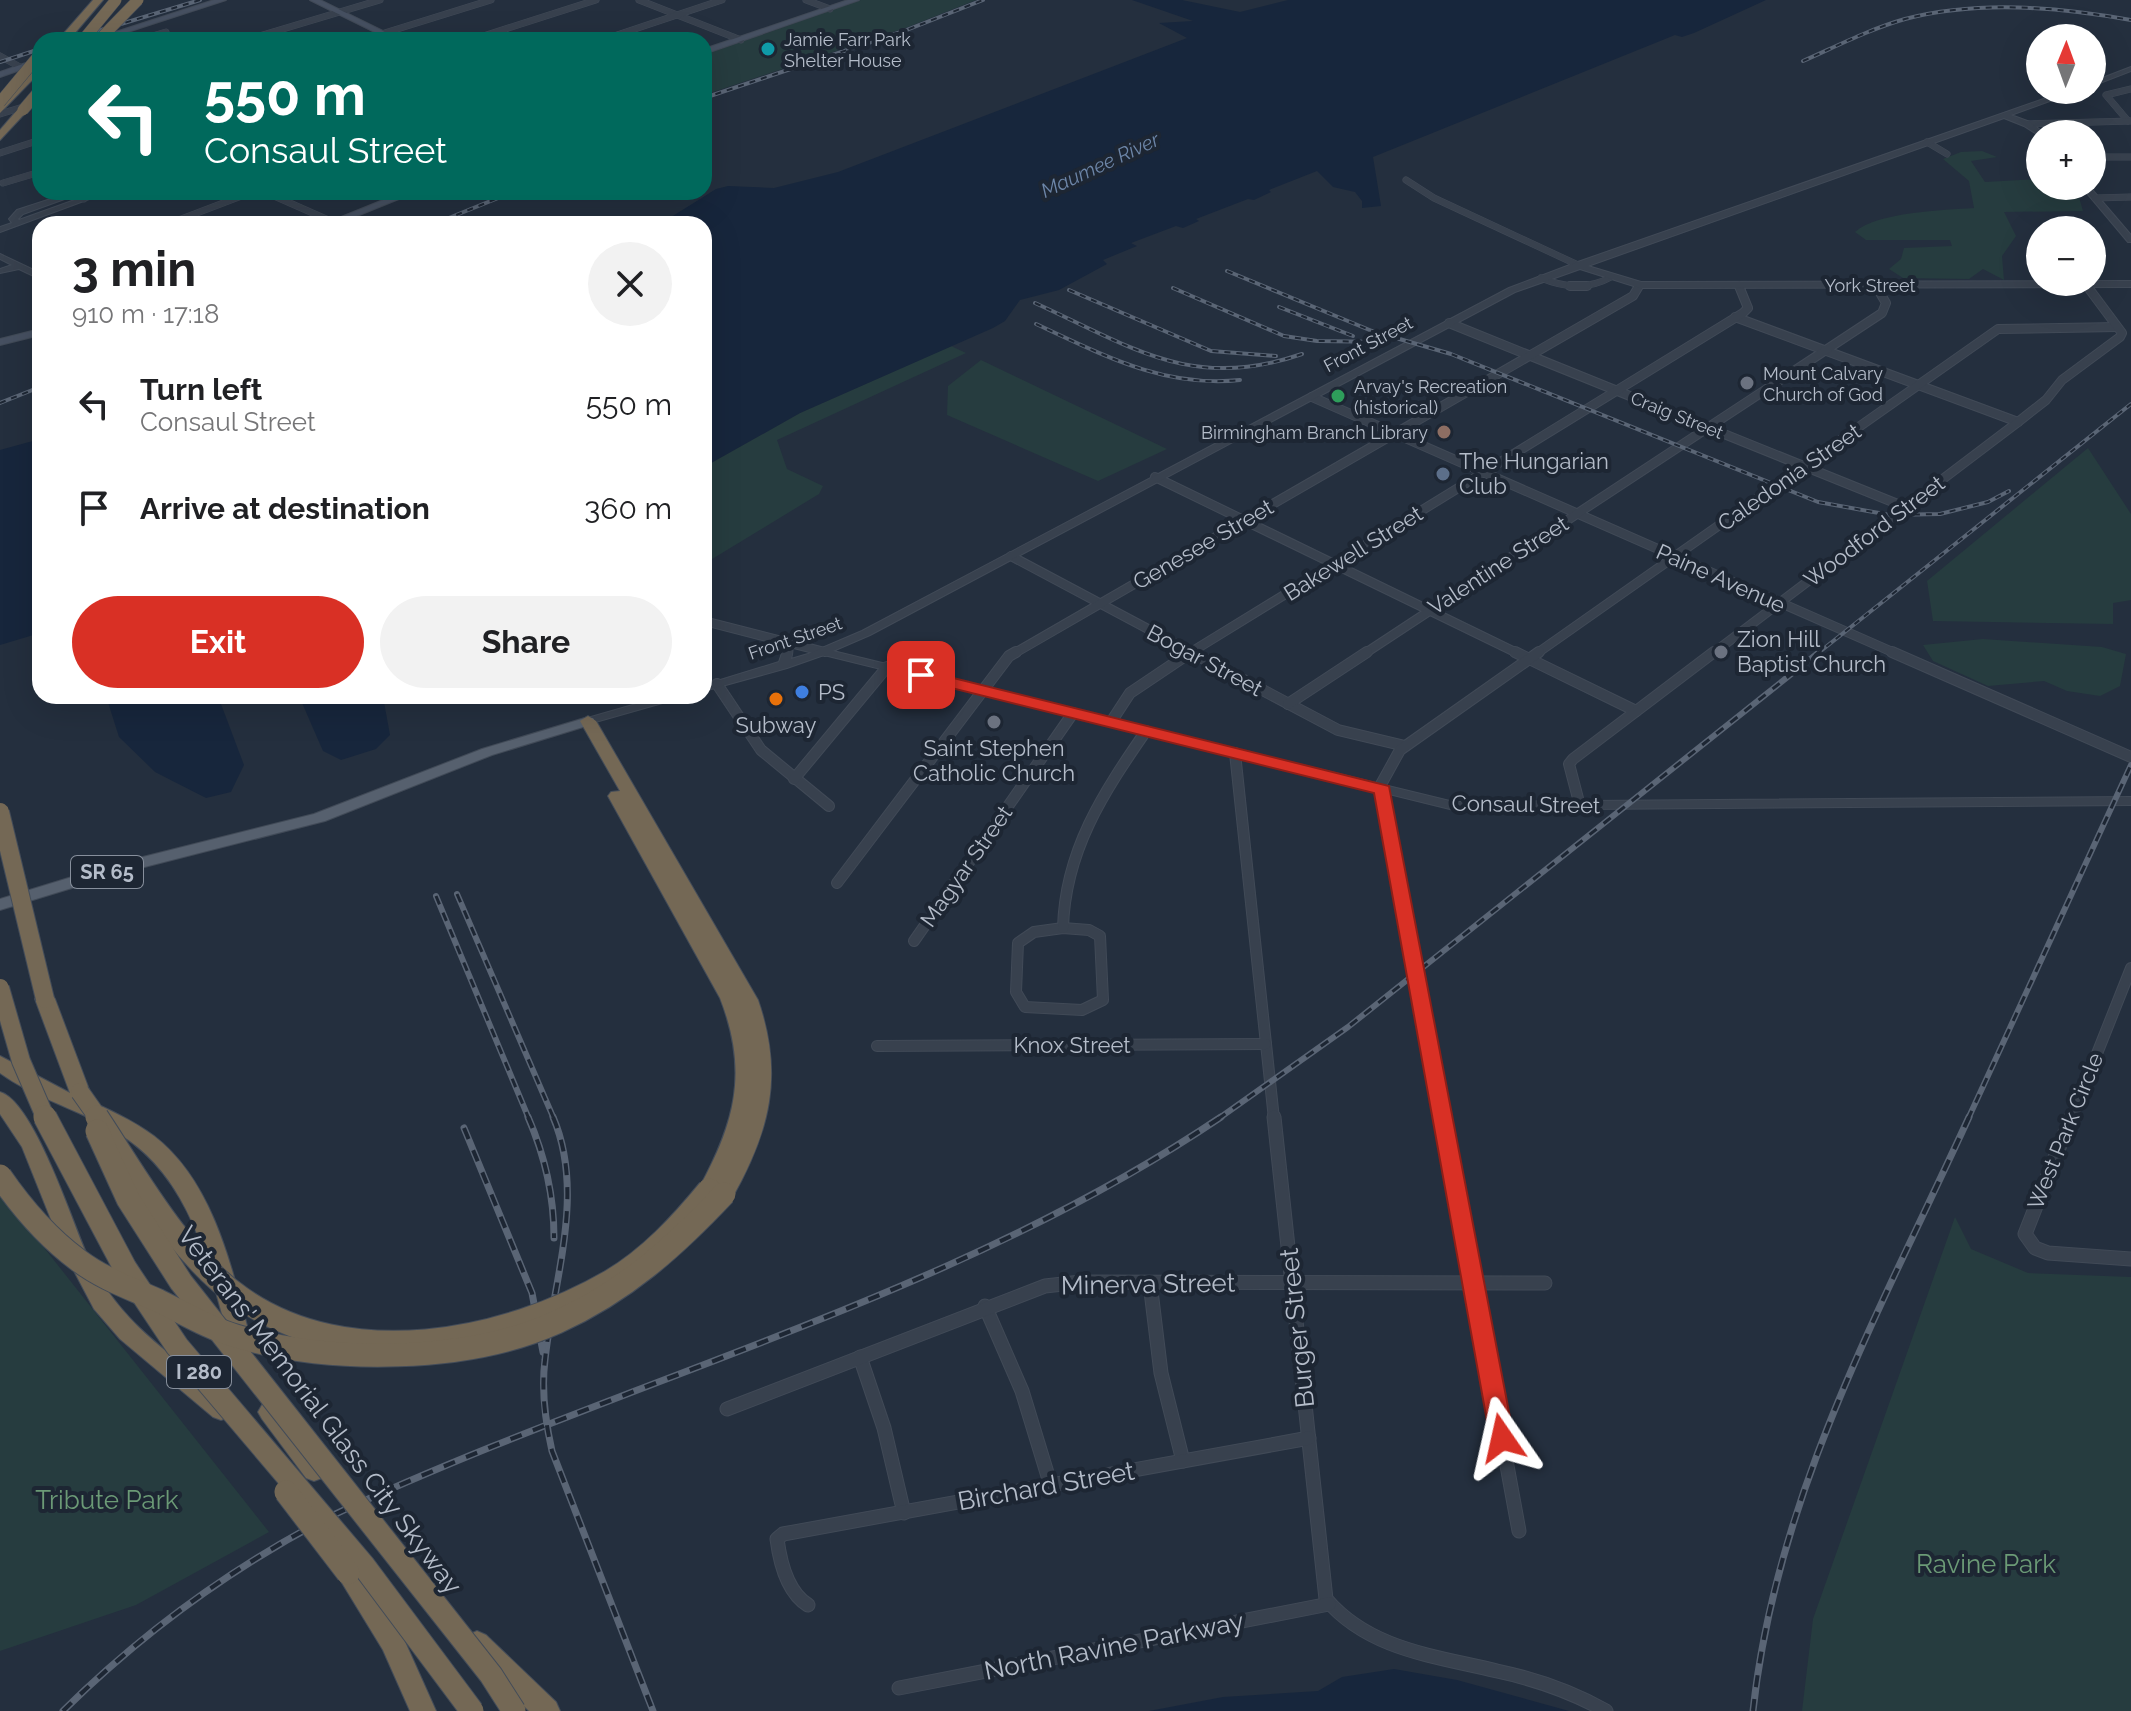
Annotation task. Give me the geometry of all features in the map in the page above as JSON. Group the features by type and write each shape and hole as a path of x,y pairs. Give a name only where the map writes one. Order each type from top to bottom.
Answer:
{"highway":[{"path":"58,32 84,0"},
{"path":"70,32 98,0"},
{"path":"90,32 116,0"},
{"path":"106,32 138,0"},
{"path":"0,102 32,68"},
{"path":"0,112 32,70"},
{"path":"0,137 32,99"},
{"path":"23,110 32,105"},
{"path":"0,1176 46,1234 94,1272 226,1333 308,1349 386,1355 457,1350 521,1336 582,1311 633,1282 667,1255 748,1147 762,1100 764,1063 756,1020 748,1000 582,722"},
{"name":"Veterans' Memorial Glass City Skyway","path":"0,812 45,999 80,1092 128,1199 181,1282 491,1675 514,1711"},
{"name":"I 280","path":"0,988 21,1061 54,1139 125,1268 177,1346 363,1565 472,1711"},
{"path":"0,1063 132,1131 172,1165 188,1186 206,1225 253,1384 262,1402 314,1471 366,1531 547,1711"},
{"path":"80,1092 202,1263 241,1299 274,1317 323,1336 378,1342 443,1338 510,1324 576,1300 651,1252 717,1192"},
{"path":"0,1099 32,1146 101,1302 139,1343 224,1413 348,1573 393,1643 423,1711"}],"main road":[{"path":"121,32 222,0"},
{"path":"314,0 378,32"},
{"path":"712,49 855,0"},
{"path":"0,75 32,63"},
{"path":"348,216 388,200"},
{"path":"0,342 32,334"},
{"name":"SR 65","path":"0,905 134,864 319,818 487,752 582,722"}],"street":[{"path":"273,32 380,0"},
{"path":"388,32 491,0"},
{"path":"496,32 596,0"},
{"path":"639,0 741,40"},
{"path":"626,32 722,0"},
{"path":"806,0 830,9"},
{"path":"0,56 23,66"},
{"path":"2106,79 2131,69"},
{"path":"2130,121 2106,95 2131,89"},
{"path":"0,112 32,103"},
{"name":"Front Street","path":"712,686 825,652 1449,323 1541,278 2035,104"},
{"path":"2003,115 2026,124"},
{"path":"2106,122 2130,121"},
{"path":"1927,142 1947,154"},
{"path":"0,153 32,143"},
{"path":"1937,156 1957,153"},
{"path":"2106,157 2131,157"},
{"path":"3,183 32,174"},
{"path":"1406,180 1434,198 1578,265"},
{"path":"2106,198 2131,197"},
{"path":"35,216 69,200"},
{"path":"189,216 231,200"},
{"path":"282,200 316,216"},
{"path":"2097,200 2131,240"},
{"path":"0,230 32,217"},
{"path":"0,256 32,272"},
{"name":"York Street","path":"1578,265 1640,285 2026,284"},
{"path":"0,271 20,266"},
{"name":"York Street","path":"1541,278 1558,285 1591,286 1611,277"},
{"name":"York Street","path":"2106,284 2131,284"},
{"name":"Genesee Street","path":"837,883 1009,656 1633,296 1640,285"},
{"path":"1735,317 1748,308 1738,285"},
{"name":"Valentine Street","path":"1288,704 1886,309 1875,285"},
{"path":"2094,296 2117,327"},
{"path":"1735,317 2018,422"},
{"name":"Bakewell Street","path":"1111,722 1138,685 1735,317"},
{"name":"Craig Street","path":"1449,323 1905,507"},
{"name":"Caledonia Street","path":"1381,789 1405,746 2004,327 2117,327"},
{"name":"Woodford Street","path":"1580,806 1569,764 2046,400 2062,380 2120,337 2122,333 2117,327"},
{"name":"Paine Avenue","path":"1312,397 2131,757"},
{"path":"1155,477 1636,711"},
{"name":"Bogar Street","path":"1011,556 1338,730 1405,746"},
{"name":"Consaul Street","path":"712,623 1454,806 2131,801"},
{"path":"783,666 788,650 786,642"},
{"path":"794,779 887,667"},
{"path":"717,684 761,750 829,806"},
{"path":"582,722 647,704"},
{"name":"Magyar Street","path":"914,941 1073,713"},
{"path":"1063,928 1065,886 1087,821 1146,731"},
{"name":"Burger Street","path":"1235,753 1329,1604"},
{"path":"1381,789 1519,1531"},
{"path":"1063,928 1089,930 1100,936 1105,989 1103,1000 1082,1010 1025,1007 1016,998 1018,943 1034,932 1063,928"},
{"name":"West Park Circle","path":"2130,1258 2048,1253 2035,1248 2025,1234 2131,968"},
{"name":"Knox Street","path":"877,1046 1266,1044"},
{"path":"1150,1283 1152,1329 1169,1414 1183,1461"},
{"name":"Minerva Street","path":"727,1409 985,1306 1045,1286 1545,1283"},
{"path":"985,1306 1022,1391 1051,1486"},
{"path":"860,1357 884,1428 904,1513"},
{"name":"Birchard Street","path":"808,1605 798,1598 778,1550 777,1539 783,1534 1309,1438"},
{"path":"1329,1604 1374,1637 1403,1648 1521,1677 1606,1711"},
{"name":"North Ravine Parkway","path":"899,1688 1329,1604"}],"green space":[{"path":"861,0 976,0 908,27 712,92 712,52"},
{"path":"1982,151 1997,157 1971,161 1985,182 2026,180 2026,200 2080,200 2083,211 2004,212 2016,236 2002,256 2004,280 1983,269 1969,279 1903,278 1889,269 1901,259 1904,248 1952,246 1950,240 1866,240 1855,232 1865,225 1894,216 1974,208 1969,181 1943,159 1961,152"},
{"path":"951,346 966,353 777,440 787,469 823,486 819,494 712,559 712,462 800,413"},
{"path":"981,360 1167,449 1098,481 947,415 948,386"},
{"path":"2088,448 2131,514 2131,600 2113,603 2113,624 1933,621 1927,581"},
{"path":"1983,639 2102,647 2126,654 2120,686 2100,696 2067,691 2044,681 1988,686 1933,661 1923,645"},
{"name":"Tribute Park","path":"0,1192 269,1532 136,1605 0,1651"},
{"name":"Ravine Park","path":"1955,1217 1971,1249 2028,1273 2131,1277 2131,1711 1802,1711 1813,1619"}],"water":[{"name":"Maumee River","path":"1132,0 1182,0 1240,12 1288,0 1766,0 1694,33 1682,37 1675,35 1373,157 1381,206 1362,208 1362,201 1355,192 1333,187 1317,171 1269,190 1271,192 1254,200 1248,199 1196,219 1199,221 1183,228 1176,226 1131,243 1137,246 1103,260 1107,264 1059,290 1020,300 1005,321 993,328 800,413 712,462 712,216 673,216 698,200 712,200 712,192 716,189 728,186 774,188 838,172 1187,38 1159,23 1193,21"},
{"path":"32,441 32,635 0,645 0,450"},
{"path":"109,704 221,704 244,765 231,792 206,798 155,772 119,737"},
{"path":"302,704 384,704 390,735 376,749 341,760 323,751"},
{"path":"1394,1669 1457,1680 1569,1711 1149,1711 1223,1697 1318,1691 1342,1677"}],"railway":[{"path":"94,32 200,0"},
{"path":"712,95 904,31 983,0"},
{"path":"1803,61 1892,23 1961,9 2046,9 2131,20"},
{"path":"0,62 32,52"},
{"path":"454,216 493,200"},
{"path":"1227,271 1372,331 1451,354 1818,502 1890,515 1940,514 1988,502 2009,491"},
{"path":"1173,288 1284,336 1317,341 1387,342"},
{"path":"1069,290 1211,351 1276,356"},
{"path":"1035,303 1133,348 1195,366 1228,368 1263,365 1302,354"},
{"path":"1279,307 1353,336"},
{"path":"1036,324 1110,357 1160,374 1185,379 1240,380"},
{"path":"0,403 32,390"},
{"path":"1817,654 2131,404"},
{"path":"1220,1118 1348,1027 1819,652"},
{"path":"1968,1119 2131,765"},
{"path":"457,894 554,1119"},
{"path":"436,896 529,1119"},
{"path":"528,1117 547,1176 554,1238"},
{"path":"547,1425 544,1372 567,1207 567,1176 553,1117"},
{"path":"1753,1711 1765,1632 1784,1555 1808,1480 1836,1406 1969,1117"},
{"path":"547,1425 896,1288 1008,1238 1116,1181 1220,1118"},
{"path":"464,1128 532,1293 543,1352"},
{"path":"63,1711 155,1629 221,1581 290,1538 439,1468 547,1425"},
{"path":"547,1425 552,1451 653,1711"}],"place":[{"name":"Jamie Farr Park Shelter House","path":"768,49"},
{"name":"Mount Calvary Church of God","path":"1747,383"},
{"name":"Arvay's Recreation (historical)","path":"1338,396"},
{"name":"Birmingham Branch Library","path":"1444,432"},
{"name":"The Hungarian Club","path":"1443,474"},
{"name":"Zion Hill Baptist Church","path":"1721,652"},
{"name":"PS","path":"802,692"},
{"name":"Subway","path":"776,699"},
{"name":"Saint Stephen Catholic Church","path":"994,722"}],"route":[{"path":"921,675 1383,789 1502,1438"}]}
